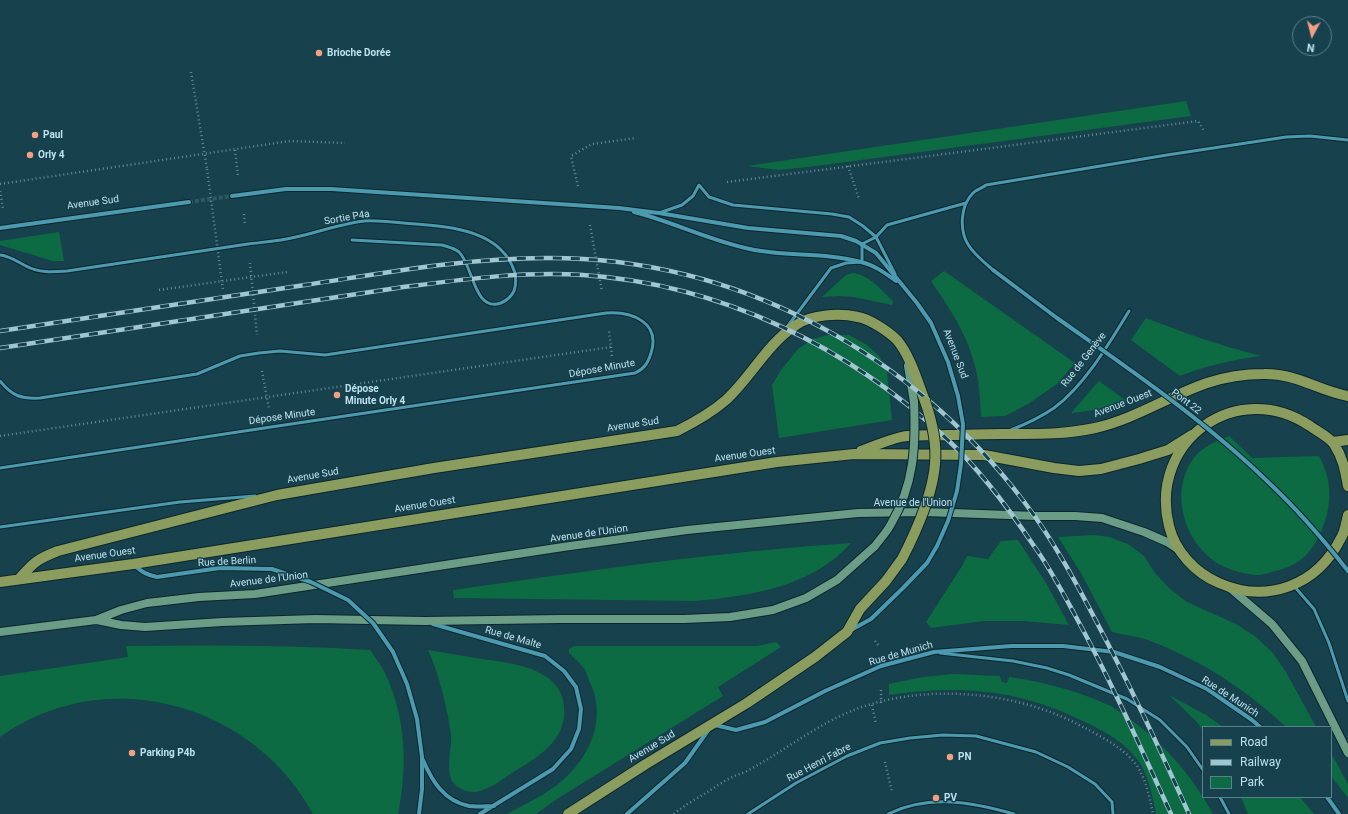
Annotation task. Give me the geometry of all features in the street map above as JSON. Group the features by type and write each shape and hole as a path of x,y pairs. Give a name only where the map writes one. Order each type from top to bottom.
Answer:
{"main road":[{"name":"Avenue Sud","path":"19,579 40,558 58,551 277,494 434,468 677,431 704,417 726,400 776,341 797,324 813,318 834,315 859,317 878,326 897,341 911,363 931,419 935,443 935,464 929,494 920,522 902,559 886,581 860,609 847,632 815,657 713,724 646,764 568,814"},
{"name":"Avenue Ouest","path":"854,454 902,436 1002,434 1048,435 1094,428 1120,421 1145,411 1177,395 1208,383 1239,376 1266,374 1295,378 1334,394 1348,396"},
{"path":"1348,486 1345,466 1333,442 1300,419 1282,412 1263,409 1244,409 1225,414 1207,423 1192,435 1179,451 1170,470 1165,490 1166,512 1171,532 1180,551 1194,567 1211,580 1230,588 1251,592 1273,591 1293,585 1313,574 1330,557 1342,537 1348,515"},
{"name":"Avenue Ouest","path":"0,582 133,564 776,462 854,454 984,455 1079,471 1101,469 1140,460 1168,450 1192,435"},
{"path":"1333,442 1348,440"}],"street":[{"name":"Avenue Sud","path":"232,196 286,189 331,189 619,208 659,212 748,228 841,236 856,241 876,253 917,303 931,324 948,362 958,396 963,424 961,464 957,491 948,521 937,546 927,563 904,588 871,619 847,632"},
{"name":"Avenue Sud","path":"0,228 189,202"},
{"path":"619,208 657,218 706,237 751,250 838,257 862,262 882,270 901,285"},
{"name":"Pont 22","path":"993,270 1136,374 1217,436 1267,481 1317,532 1348,571"},
{"path":"96,620 121,625 145,627 222,622 315,619 425,621 684,619 730,617 773,610 806,598 837,580 875,546 891,524 904,496 912,469 916,433 914,402 909,369 897,341"},
{"name":"Avenue de l'Union","path":"0,632 96,620 121,610 147,603 199,597 255,594 563,547 687,530 858,513 924,512 1102,518 1144,532 1167,542 1180,551"},
{"name":"Rue de Berlin","path":"133,564 149,576 220,568 272,569 311,582 348,600 373,623 392,652 407,684 417,719 422,757 422,789 419,814"},
{"path":"1230,588 1272,624 1302,661 1348,753"},
{"name":"Rue de Malte","path":"425,621 545,656 564,671 576,687 581,709 579,729 571,749 553,769 480,814"},
{"name":"Rue de Munich","path":"713,724 736,730 764,722 825,691 881,666 934,652 1011,646 1063,646 1114,652 1160,667 1207,689 1259,726"},
{"path":"627,814 685,763 713,724"},
{"path":"422,757 431,778 440,790 455,801 469,806 494,806"},
{"path":"1328,798 1340,814"}],"lane":[{"path":"993,270 979,258 968,245 963,230 962,216 966,203 973,193 986,186 1159,156 1286,137 1310,136 1348,140"},
{"path":"659,212 682,205 693,196 699,185 709,197 733,205 832,214 849,217 876,237 901,285"},
{"path":"776,341 831,268 846,263 862,262 862,244 876,237 887,225 966,203"},
{"name":"Sortie P4a","path":"0,254 17,260 27,267 39,271 67,272 276,241 343,225 381,220 435,225 479,235 498,246 506,254 513,266 516,278 514,290 510,298 503,302 497,304 486,301 479,295 460,252 452,248 442,245 352,240"},
{"name":"Rue de Genève","path":"1002,434 1030,423 1055,407 1076,387 1092,367 1129,311"},
{"name":"Dépose Minute","path":"0,381 14,395 28,399 40,398 197,374 240,356 259,352 280,351 325,355 606,312 618,312 637,318 647,325 652,332 653,338 653,348 647,365 642,370 635,373 270,426 0,468"},
{"path":"0,527 180,502 277,494"},
{"path":"1293,585 1314,609 1329,643 1348,701"},
{"path":"934,652 1013,661 1047,668 1127,699 1160,720 1187,747 1202,769"},
{"name":"Rue Henri Fabre","path":"748,814 796,783 847,756 880,744 910,738 943,735 976,736 1036,752 1068,767 1095,784 1112,802 1113,814"},
{"path":"1221,798 1229,814"},
{"path":"888,814 896,810 922,803 946,801 968,803 1014,814"}],"path":[{"path":"191,72 207,169 223,290"},
{"path":"699,185 1198,121 1205,132"},
{"path":"571,156 592,144 636,138"},
{"path":"0,184 290,141 345,143"},
{"path":"848,166 859,199"},
{"path":"250,262 257,338"},
{"path":"159,290 287,272"},
{"path":"608,326 613,363"},
{"path":"0,436 611,346"},
{"path":"261,365 269,412"},
{"path":"881,686 881,703"}],"green space":[{"path":"1186,101 1191,116 816,166 779,170 747,166"},
{"path":"59,232 64,261 53,261 0,245 0,241"},
{"path":"944,271 1075,363 1057,384 1028,404 1005,416 981,417 978,379 969,346 954,317 931,281"},
{"path":"852,273 864,276 874,283 893,301 892,305 854,297 822,297 846,275"},
{"path":"1146,318 1203,339 1261,356 1220,363 1180,376 1131,340"},
{"path":"828,335 849,335 867,345 880,357 887,372 892,420 779,438 772,385 781,370 798,349 813,339"},
{"path":"1099,381 1128,402 1096,410 1071,413"},
{"path":"1229,436 1252,458 1319,456 1324,465 1329,484 1329,504 1325,523 1313,547 1303,558 1290,566 1260,575 1243,573 1218,564 1203,552 1194,540 1183,514 1181,500 1182,485 1186,472 1193,459 1201,451 1214,442"},
{"path":"1094,535 1109,537 1128,544 1144,556 1155,573 1169,588 1187,602 1236,624 1256,637 1273,653 1286,672 1315,726 1285,726 1239,688 1186,656 1139,637 1112,632 1081,573 1058,537"},
{"path":"1018,540 1046,583 1069,625 1023,621 984,621 931,628 926,622 967,556 988,559 1001,541"},
{"path":"851,543 835,558 818,570 799,579 779,587 716,599 695,601 454,598 453,590 552,576 751,551"},
{"path":"776,642 781,647 718,687 723,696 557,799 536,814 507,814 541,796 564,779 586,752 591,740 597,717 594,692 584,669 569,653 569,649 574,646 757,646"},
{"path":"126,646 309,647 370,650 385,673 392,690 401,725 404,760 398,814 313,814 287,775 253,744 215,721 173,705 129,699 84,702 41,714 0,737 0,676 128,657"},
{"path":"428,650 515,664 531,669 548,678 557,686 563,700 564,713 562,725 558,735 543,752 533,760 493,786 477,792 465,791 458,787 453,782 449,772 451,735 448,717 435,666"},
{"path":"953,674 1000,676 1002,682 1007,683 1009,677 1059,687 1111,706 1138,725 1163,747 1185,772 1213,814 1156,814 1152,795 1141,765 1125,746 1096,728 1040,704 1016,697 967,690 942,690 889,695 889,684 923,677"},
{"path":"1169,695 1206,715 1222,726 1202,726 1202,730 1196,721"},
{"path":"1332,755 1348,784 1348,798 1332,777"},
{"path":"1241,798 1301,798 1314,814 1248,814"}],"tunnel":[{"path":"189,202 232,196"}],"railway":[{"path":"0,331 395,271 455,263 516,259 546,258 616,262 685,275 751,295 814,324 873,359 929,401 979,449 1025,503 1037,519 1069,570 1098,624 1189,814"},
{"path":"0,348 397,288 466,279 513,275 583,275 634,281 684,292 733,307 780,326 826,350 869,377 910,407 949,441 973,465 1025,532 1061,590 1114,690 1171,814"}],"place":[{"name":"Brioche Dorée","path":"319,53"},
{"name":"Paul","path":"35,135"},
{"name":"Orly 4","path":"30,155"},
{"name":"Dépose Minute Orly 4","path":"337,395"},
{"name":"Parking P4b","path":"132,753"},
{"name":"PN","path":"950,757"},
{"name":"PV","path":"936,798"}]}
